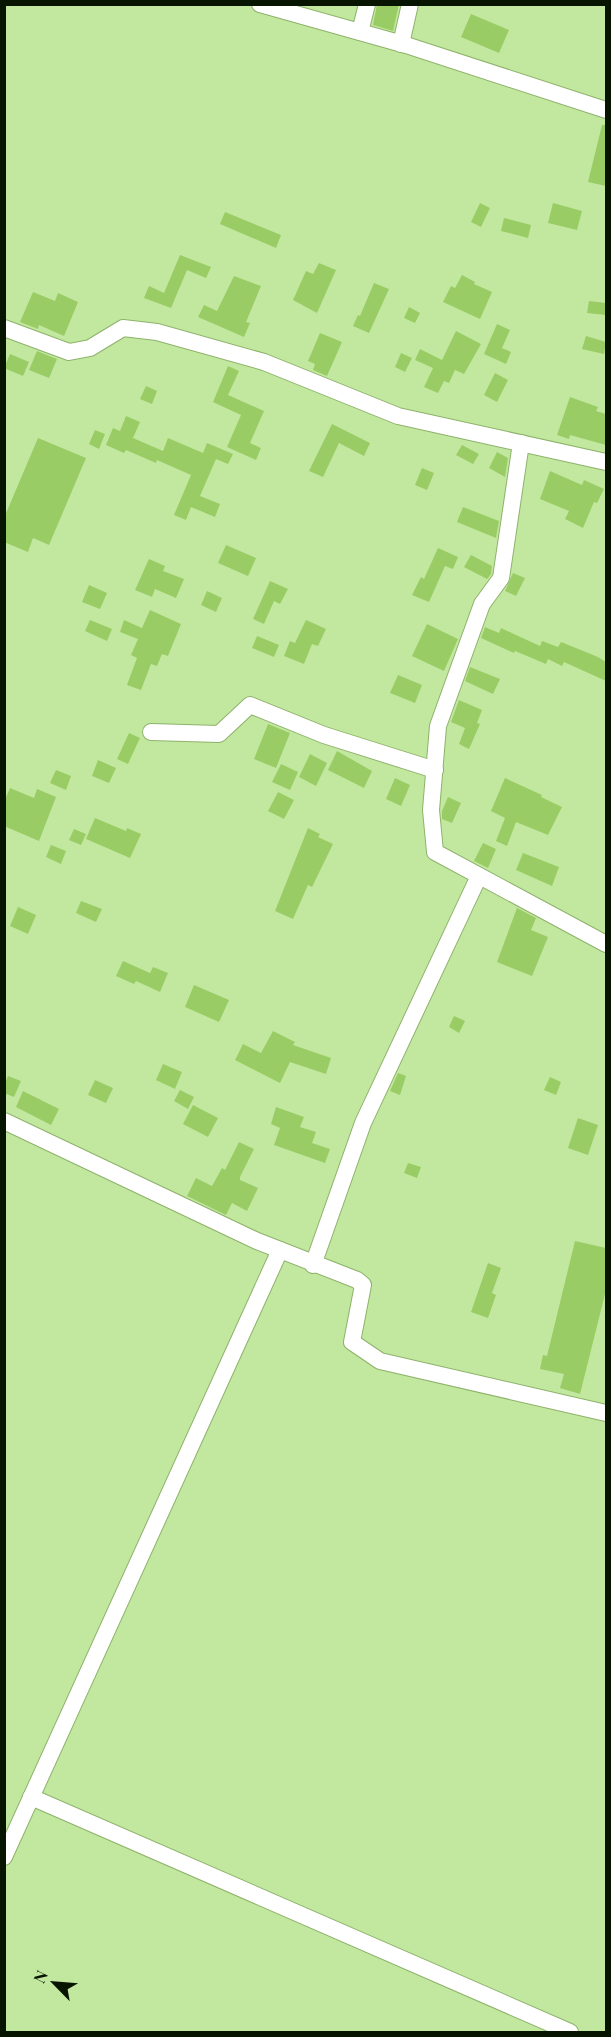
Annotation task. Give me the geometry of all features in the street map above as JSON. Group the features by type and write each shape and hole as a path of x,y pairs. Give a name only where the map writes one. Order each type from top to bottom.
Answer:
{"street":[{"path":"260,4 279,7 401,44 606,110"},
{"path":"360,32 367,4"},
{"path":"401,44 410,4"},
{"path":"4,328 69,352 90,348 123,328 157,332 264,362 398,417 606,462"},
{"path":"521,443 501,578 482,604 438,726 431,810 435,852 606,944"},
{"path":"151,732 219,734 250,705 324,735 435,770"},
{"path":"313,1265 363,1124 479,876"},
{"path":"4,1121 256,1241 313,1265 357,1280 363,1286 352,1342 363,1352 380,1361 606,1413"},
{"path":"4,1857 280,1250"},
{"path":"31,1797 570,2032"}],"building":[{"path":"377,4 399,4 393,31 373,25"},
{"path":"471,14 509,30 499,53 461,37"},
{"path":"602,125 606,125 606,186 588,182"},
{"path":"480,203 490,208 481,227 471,222"},
{"path":"553,203 582,211 577,230 548,223"},
{"path":"225,212 281,235 276,248 220,224"},
{"path":"504,218 531,225 528,238 501,231"},
{"path":"180,255 211,267 206,278 187,270 171,308 144,298 149,286 164,293"},
{"path":"319,263 336,270 317,313 293,300 306,271 313,274"},
{"path":"462,275 475,282 474,284 492,292 480,319 443,302 451,286 455,288"},
{"path":"234,276 261,286 246,322 250,323 244,337 198,317 204,305 217,311"},
{"path":"374,283 389,289 369,333 353,326 358,315 360,316"},
{"path":"33,292 55,301 58,293 78,302 64,336 39,325 38,329 20,322"},
{"path":"589,301 606,303 606,315 587,313"},
{"path":"409,307 420,313 415,323 404,318"},
{"path":"497,324 510,330 502,348 511,352 506,364 484,354"},
{"path":"456,331 481,344 464,374 455,370 449,383 444,381 438,393 424,387 433,368 415,360 420,349 442,360"},
{"path":"320,333 342,342 327,376 313,370 315,364 308,361"},
{"path":"586,336 606,342 604,354 582,349"},
{"path":"37,351 57,359 49,378 29,370"},
{"path":"401,353 412,358 405,372 395,367"},
{"path":"10,354 29,362 23,376 4,368"},
{"path":"228,366 239,371 228,395 264,411 250,443 261,448 256,460 227,447 241,415 213,402"},
{"path":"495,373 508,380 497,402 484,395"},
{"path":"146,386 157,391 152,404 140,399"},
{"path":"570,397 598,407 596,411 606,414 606,445 570,435 569,439 557,435"},
{"path":"126,416 140,422 133,438 163,451 168,438 203,453 207,443 233,454 228,464 216,459 200,496 220,504 215,517 191,507 186,520 174,515 191,475 157,460 156,463 126,450 124,453 106,445 113,428 120,431"},
{"path":"332,424 370,443 364,456 339,443 323,477 309,471"},
{"path":"95,430 105,434 99,449 89,444"},
{"path":"38,438 86,458 49,545 33,538 28,552 4,542 4,518"},
{"path":"462,445 479,454 473,464 456,455"},
{"path":"497,452 508,458 505,477 489,468"},
{"path":"422,468 434,473 427,490 415,485"},
{"path":"550,471 582,485 584,480 604,489 597,503 594,502 583,528 565,519 569,511 540,499"},
{"path":"463,507 499,521 496,538 457,522"},
{"path":"226,545 256,558 248,576 218,563"},
{"path":"438,548 458,557 453,569 445,566 429,602 412,595 421,577 424,579"},
{"path":"471,555 492,566 491,574 487,579 464,567"},
{"path":"149,559 165,566 163,571 184,579 176,598 155,589 152,597 135,590"},
{"path":"513,573 525,578 516,596 505,591"},
{"path":"270,581 288,589 280,604 274,601 264,624 253,619"},
{"path":"89,585 107,593 100,609 82,602"},
{"path":"207,591 222,598 216,612 201,605"},
{"path":"150,610 181,624 168,656 162,654 157,666 151,664 141,690 127,685 137,658 131,655 138,639 120,632 124,620 142,628"},
{"path":"90,620 112,629 107,641 85,631"},
{"path":"306,620 326,629 318,646 312,644 304,664 284,656 290,641 295,643"},
{"path":"427,624 458,639 444,671 412,656"},
{"path":"485,627 499,633 501,628 540,646 542,641 558,647 561,642 598,657 606,662 606,681 564,662 562,666 548,659 546,664 515,651 514,653 481,638"},
{"path":"257,636 279,645 274,657 252,648"},
{"path":"470,667 500,679 493,694 465,681"},
{"path":"398,675 422,685 415,703 390,693"},
{"path":"459,700 482,710 477,723 480,724 469,749 459,744 465,728 451,722"},
{"path":"268,724 290,733 276,768 254,759"},
{"path":"129,733 140,738 128,764 117,759"},
{"path":"337,751 372,771 364,788 328,770"},
{"path":"310,754 327,763 316,786 299,777"},
{"path":"98,760 116,768 109,783 92,776"},
{"path":"281,764 298,772 290,790 272,782"},
{"path":"56,770 71,776 66,790 50,783"},
{"path":"395,778 410,785 401,806 386,799"},
{"path":"505,778 562,807 548,835 516,822 507,846 496,841 505,818 491,811"},
{"path":"10,788 34,798 37,789 56,797 39,841 4,826 4,802"},
{"path":"278,792 294,800 284,819 268,811"},
{"path":"448,797 461,803 452,823 442,819 442,811"},
{"path":"95,818 126,831 127,828 141,834 130,858 86,839"},
{"path":"308,828 320,834 318,837 333,844 312,887 308,885 293,919 275,911"},
{"path":"74,829 86,834 81,845 69,840"},
{"path":"483,843 496,849 488,868 474,861"},
{"path":"51,845 66,851 61,864 46,857"},
{"path":"523,853 559,867 552,886 516,870"},
{"path":"81,901 102,909 96,922 76,913"},
{"path":"18,907 36,915 28,934 10,926"},
{"path":"517,908 536,918 531,930 548,937 532,976 497,962"},
{"path":"123,961 150,973 153,967 168,973 160,992 136,981 134,984 116,976"},
{"path":"194,985 229,1000 219,1022 185,1007"},
{"path":"454,1016 465,1021 459,1033 449,1027"},
{"path":"273,1031 295,1042 293,1045 331,1058 326,1074 290,1062 280,1083 235,1060 243,1044 261,1053"},
{"path":"163,1064 182,1072 175,1089 156,1080"},
{"path":"398,1073 406,1076 400,1095 390,1091"},
{"path":"8,1076 21,1081 14,1097 4,1093 4,1085"},
{"path":"550,1077 561,1082 556,1095 544,1090"},
{"path":"95,1080 113,1088 106,1103 88,1095"},
{"path":"180,1090 194,1097 188,1109 174,1101"},
{"path":"23,1091 59,1109 51,1125 16,1107"},
{"path":"193,1105 218,1118 208,1137 183,1124"},
{"path":"276,1107 304,1117 300,1127 316,1132 312,1143 330,1149 325,1163 274,1145 280,1128 271,1124"},
{"path":"578,1118 598,1125 588,1155 568,1148"},
{"path":"239,1142 254,1149 240,1177 240,1180 258,1188 247,1211 232,1203 226,1215 187,1196 196,1178 212,1186 222,1168 225,1170"},
{"path":"408,1163 421,1167 417,1178 404,1173"},
{"path":"575,1241 606,1248 606,1290 580,1394 560,1388 564,1374 540,1369 543,1355 547,1356"},
{"path":"488,1263 501,1268 492,1293 496,1295 488,1318 471,1312"}]}
